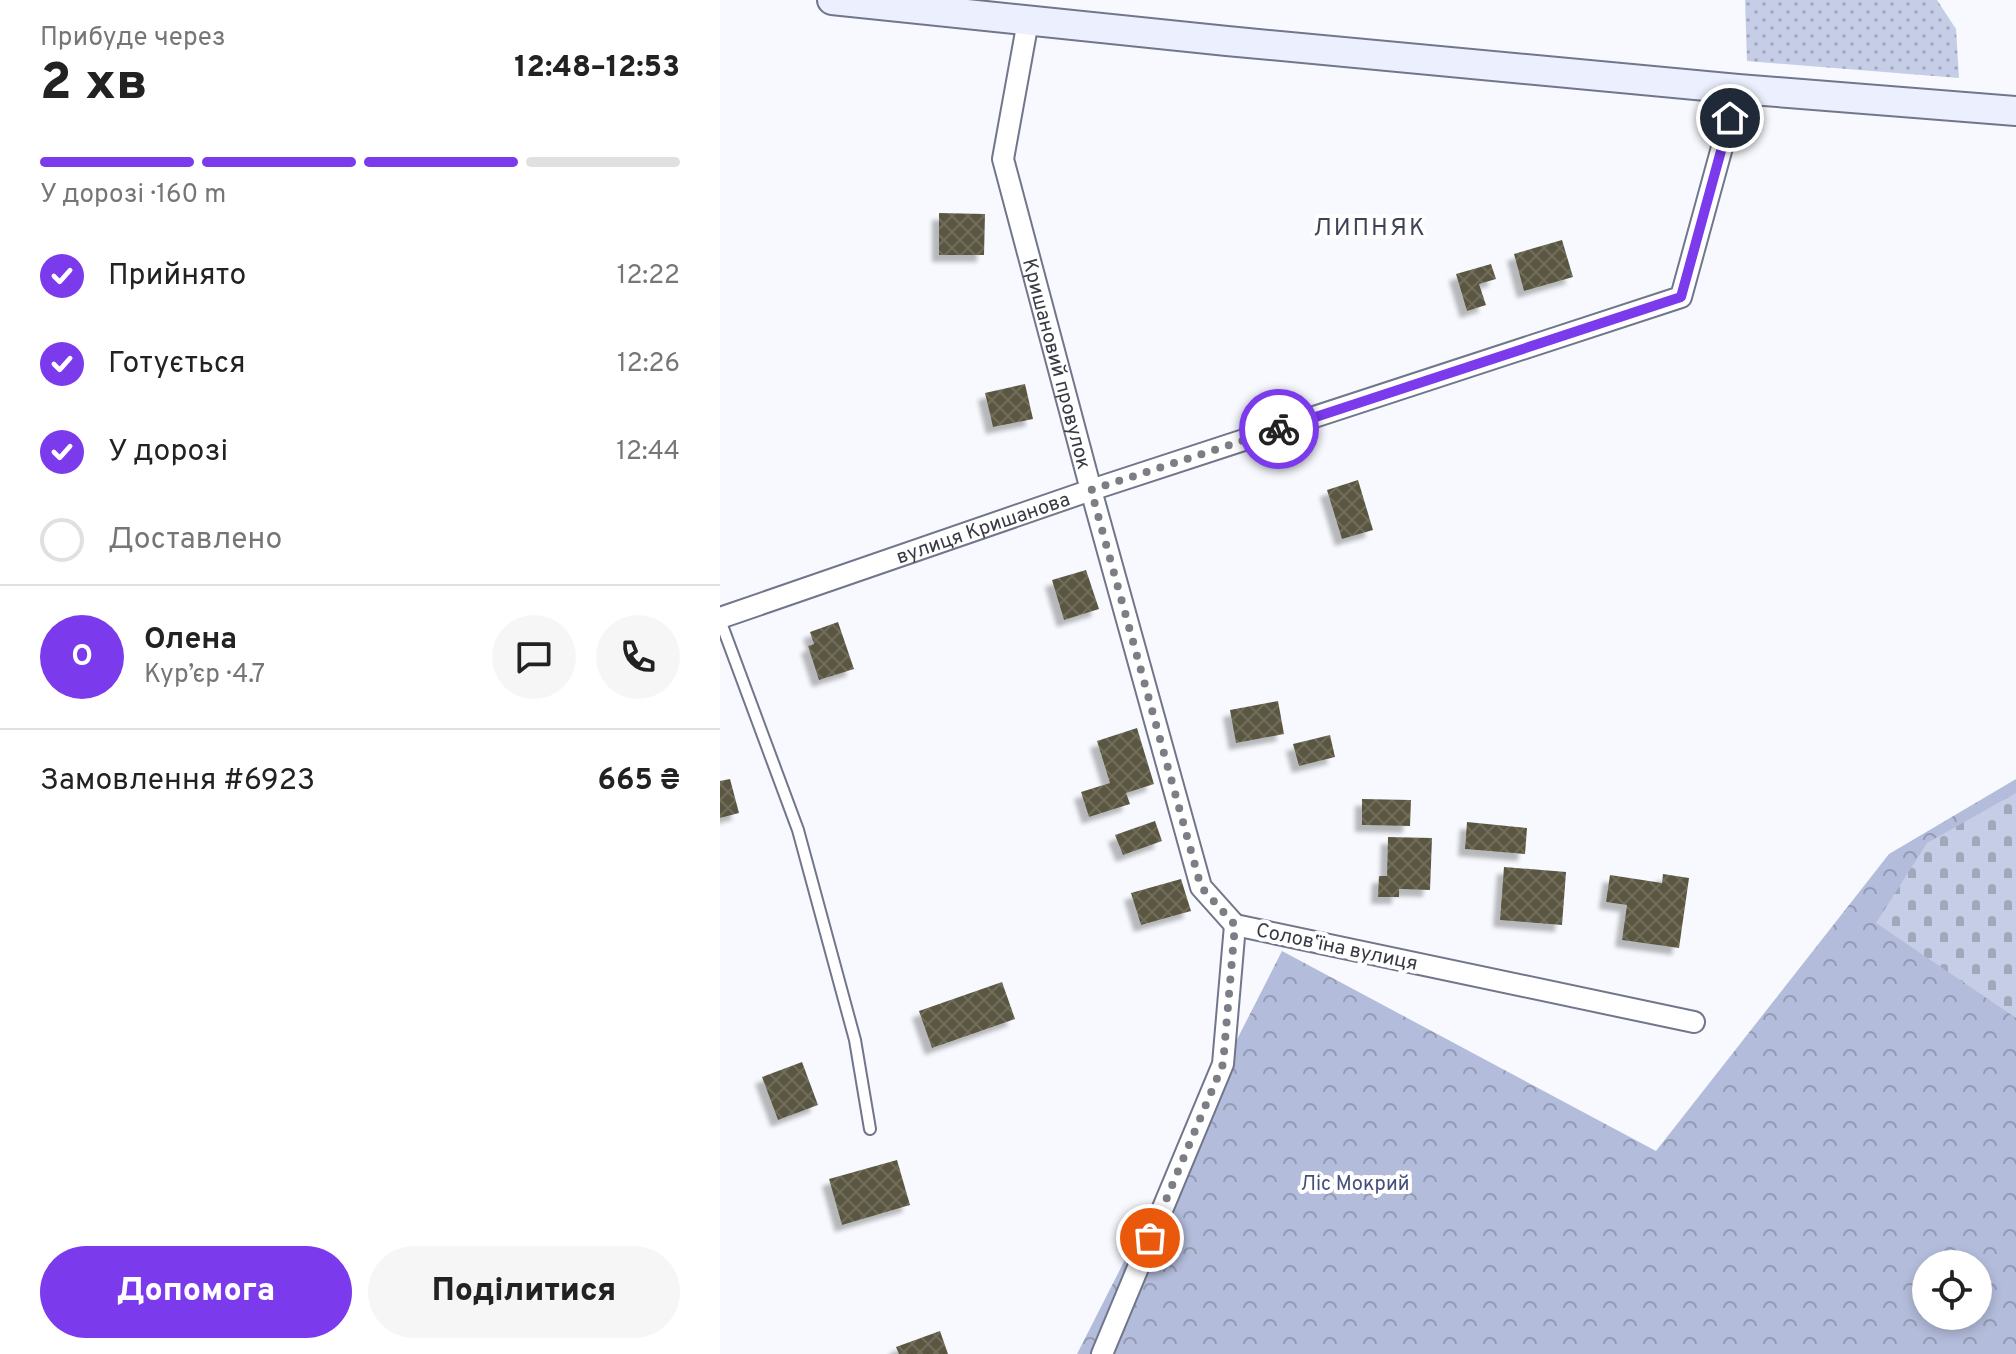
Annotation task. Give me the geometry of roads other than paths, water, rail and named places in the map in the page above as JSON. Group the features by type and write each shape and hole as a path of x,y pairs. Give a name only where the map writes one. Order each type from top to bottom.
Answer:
{"main road":[{"path":"832,0 1227,41 2009,111"}],"street":[{"name":"Кришановий провулок","path":"1028,21 1003,159 1201,887 1235,925"},
{"name":"вулиця Кришанова","path":"720,619 1091,490 1681,297 1738,89"},
{"name":"Соловʼїна вулиця","path":"1102,1354 1223,1064 1235,925 1694,1022"}],"lane":[{"path":"720,619 798,830 855,1040 870,1129"}],"district":[{"name":"ЛИПНЯК","path":"1370,227"}],"park label":[{"name":"Ліс Мокрий","path":"1355,1183"}]}
